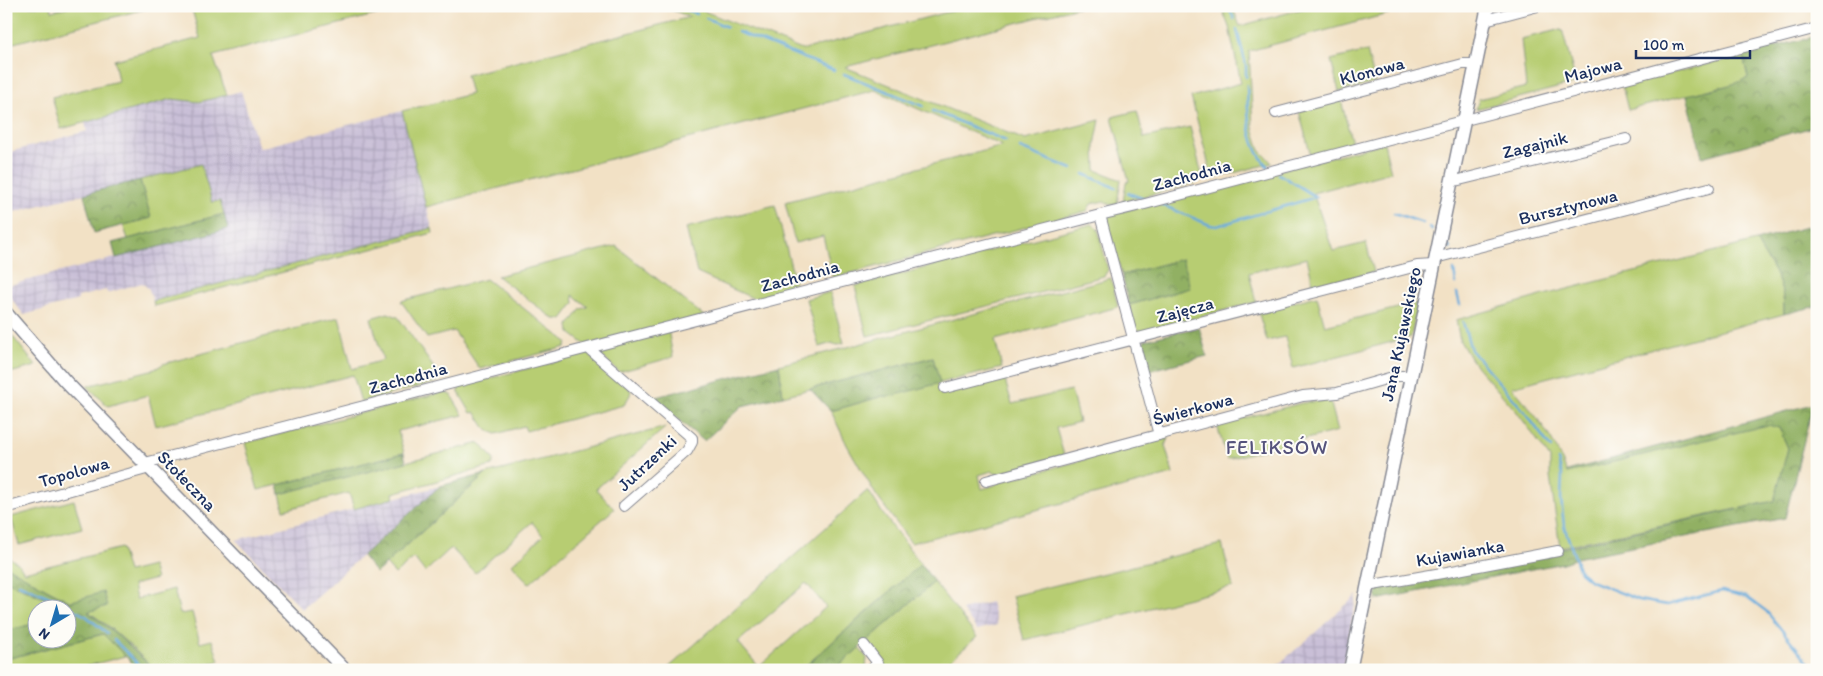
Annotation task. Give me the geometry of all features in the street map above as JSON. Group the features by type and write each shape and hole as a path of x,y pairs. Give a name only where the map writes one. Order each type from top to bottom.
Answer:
{"main road":[{"name":"Jana Kujawskiego","path":"1350,670 1488,6"},
{"name":"Stołeczna","path":"6,313 65,381 345,670"}],"street":[{"path":"1485,20 1538,6"},
{"name":"Majowa","path":"1464,120 1817,28"},
{"name":"Klonowa","path":"1276,113 1463,64 1476,64"},
{"name":"Zachodnia","path":"147,465 1464,120"},
{"name":"Zagajnik","path":"1451,182 1626,140"},
{"name":"Bursztynowa","path":"1434,261 1709,188"},
{"path":"1100,215 1159,435"},
{"name":"Zajęcza","path":"945,388 1434,261"},
{"name":"Jutrzenki","path":"588,348 692,438 687,451 624,506"},
{"name":"Świerkowa","path":"986,481 1303,396 1337,393 1396,376 1410,376"},
{"name":"Topolowa","path":"6,508 147,465"},
{"name":"Kujawianka","path":"1367,586 1558,551"},
{"path":"864,645 878,664 871,670"}],"shaded area":[{"path":"241,91 259,148 402,111 432,228 153,301 149,289 142,283 107,293 106,290 78,297 78,300 24,315 6,292 6,286 227,229 228,226 212,202 201,164 6,214 6,153 87,131 85,122 172,99 199,102"},
{"path":"440,486 302,609 236,540"},
{"path":"1357,595 1342,670 1272,670 1309,638"},
{"path":"991,602 997,625 977,630 962,610"}],"green space":[{"path":"6,6 51,6 52,11 71,6 157,6 6,45"},
{"path":"191,6 410,6 213,56 227,95 199,102 172,99 61,129 52,97 118,81 114,60 200,38"},
{"path":"662,6 691,6 802,50 971,6 1082,6 845,67 1025,140 1100,120 1095,145 1096,170 1121,180 1117,204 1111,205 1104,201 1091,204 1087,211 833,278 823,236 795,243 785,202 1003,146 875,90 426,207 402,111 471,94 466,75 690,17"},
{"path":"1221,6 1232,6 1240,26 1313,6 1409,6 1410,8 1249,51 1253,128 1260,150 1272,163 1218,177 1211,173 1191,97 1241,83 1229,27"},
{"path":"1562,29 1576,83 1476,109 1479,99 1526,87 1521,39"},
{"path":"1817,36 1817,62 1814,63 1817,74 1817,126 1702,157 1687,95 1726,86 1748,78 1743,55"},
{"path":"1367,51 1375,83 1339,92 1331,60"},
{"path":"1743,55 1748,78 1734,85 1628,110 1622,86"},
{"path":"1341,100 1353,147 1311,157 1299,111"},
{"path":"1137,111 1144,138 1190,127 1202,175 1198,182 1123,202 1126,182 1129,181 1112,117"},
{"path":"1384,143 1391,172 1313,193 1333,251 1366,243 1374,272 1314,287 1307,258 1249,273 1256,302 1143,332 1135,328 1129,305 1190,288 1182,259 1122,275 1107,222 1108,215"},
{"path":"201,164 212,202 220,201 224,214 128,239 123,225 151,218 140,180"},
{"path":"140,180 151,218 94,233 84,194"},
{"path":"775,205 795,282 791,289 765,295 759,301 697,273 686,228"},
{"path":"224,214 228,229 116,258 112,243"},
{"path":"1092,224 1098,229 1108,270 1104,276 867,336 855,286"},
{"path":"1817,224 1817,306 1784,314 1780,284 1756,241"},
{"path":"432,228 433,233 154,306 153,301"},
{"path":"1756,241 1780,284 1784,314 1512,387 1544,427 1567,473 1768,424 1779,428 1788,448 1776,499 1774,501 1560,547 1550,477 1550,458 1517,412 1467,353 1460,341 1456,320 1548,294"},
{"path":"616,246 704,316 587,346 570,333 569,325 581,309 588,307 573,295 574,303 562,319 554,319 497,276"},
{"path":"1182,259 1190,288 1129,305 1122,275"},
{"path":"1111,278 1118,307 995,340 1002,368 940,383 941,392 1004,377 1012,404 1071,390 1079,422 1056,428 1064,455 996,474 992,471 979,475 982,489 995,485 998,482 1169,438 1165,445 1173,474 911,543 876,495 847,445 831,411 883,396 933,357 783,396 779,365"},
{"path":"486,279 567,342 566,347 480,369 454,331 427,338 401,301"},
{"path":"830,292 844,343 836,345 832,343 819,347 806,299"},
{"path":"1317,296 1325,326 1418,303 1411,337 1293,368 1285,337 1267,341 1258,311"},
{"path":"388,313 398,317 434,368 438,376 436,382 361,402 353,375 156,426 148,395 108,406 87,386 155,369 163,364 339,317 352,369 383,360 371,318"},
{"path":"1199,327 1207,356 1146,371 1140,348 1145,340"},
{"path":"6,328 36,366 6,374"},
{"path":"668,329 673,357 619,372 597,352 599,348"},
{"path":"589,354 631,390 624,405 526,431 524,426 496,434 486,429 475,412 471,413 458,391 460,386"},
{"path":"933,357 940,383 888,397 883,396 831,411 810,389"},
{"path":"779,365 783,396 742,406 704,441 652,398"},
{"path":"443,392 451,395 463,415 398,431 404,453 258,490 245,443"},
{"path":"1330,400 1338,431 1227,459 1217,425 1302,403"},
{"path":"1813,404 1785,518 1580,557 1563,563 1376,600 1378,589 1774,501 1788,448 1779,428 1768,425 1567,473 1567,471"},
{"path":"666,427 596,489 614,509 529,584 512,564 543,536 532,522 475,573 451,548 425,572 414,558 395,574 386,564 486,474"},
{"path":"480,443 494,460 492,466 393,493 394,498 354,509 349,493 284,510 280,494"},
{"path":"404,453 406,462 280,494 278,485"},
{"path":"486,474 376,573 362,556 440,486"},
{"path":"868,490 883,514 921,564 801,670 666,670","holes":["806,583 826,607 759,667 738,642"]},
{"path":"74,500 82,528 19,545 11,517"},
{"path":"1222,544 1233,587 1024,640 1012,596"},
{"path":"121,548 128,572 152,566 156,579 133,585 136,599 174,589 180,614 192,612 200,643 212,640 219,661 184,670 155,670 105,624 78,606 78,598 64,598 26,578 6,566 6,556 19,564 24,572"},
{"path":"921,564 934,582 834,670 801,670"},
{"path":"6,566 62,598 45,598 6,581"},
{"path":"6,581 43,598 28,598 28,625 6,631"},
{"path":"934,582 977,637 939,670 884,670 886,667 866,642"},
{"path":"103,592 107,606 88,612 114,632 155,670 139,670 103,634 78,640 78,599"},
{"path":"28,625 28,648 49,648 6,659 6,631"},
{"path":"103,634 125,656 72,670 6,670 6,659 49,648 78,648 78,640"},
{"path":"859,648 867,658 866,667 863,670 834,670"}],"waterway":[{"path":"677,6 697,14"},
{"path":"1228,6 1234,19"},
{"path":"706,18 727,27"},
{"path":"1237,30 1246,65 1246,77"},
{"path":"738,32 834,70"},
{"path":"844,74 923,106"},
{"path":"1247,85 1252,139 1261,158 1268,167"},
{"path":"933,111 1006,141"},
{"path":"1020,148 1072,169"},
{"path":"1084,174 1116,188"},
{"path":"1279,174 1316,197"},
{"path":"1128,193 1147,200"},
{"path":"1162,205 1210,225 1217,226 1316,197"},
{"path":"1394,213 1423,223"},
{"path":"1429,227 1432,230"},
{"path":"1448,244 1450,248"},
{"path":"1454,270 1456,284"},
{"path":"1457,293 1460,305"},
{"path":"1463,322 1471,350 1524,411 1551,448"},
{"path":"1558,460 1562,475 1561,498 1564,526 1580,572 1591,581 1639,600 1667,605 1722,591 1747,597 1766,611 1815,670"},
{"path":"19,584 52,598"},
{"path":"78,612 107,633"},
{"path":"114,640 138,664"}],"district":[{"name":"FELIKSÓW","path":"1277,447"}]}
